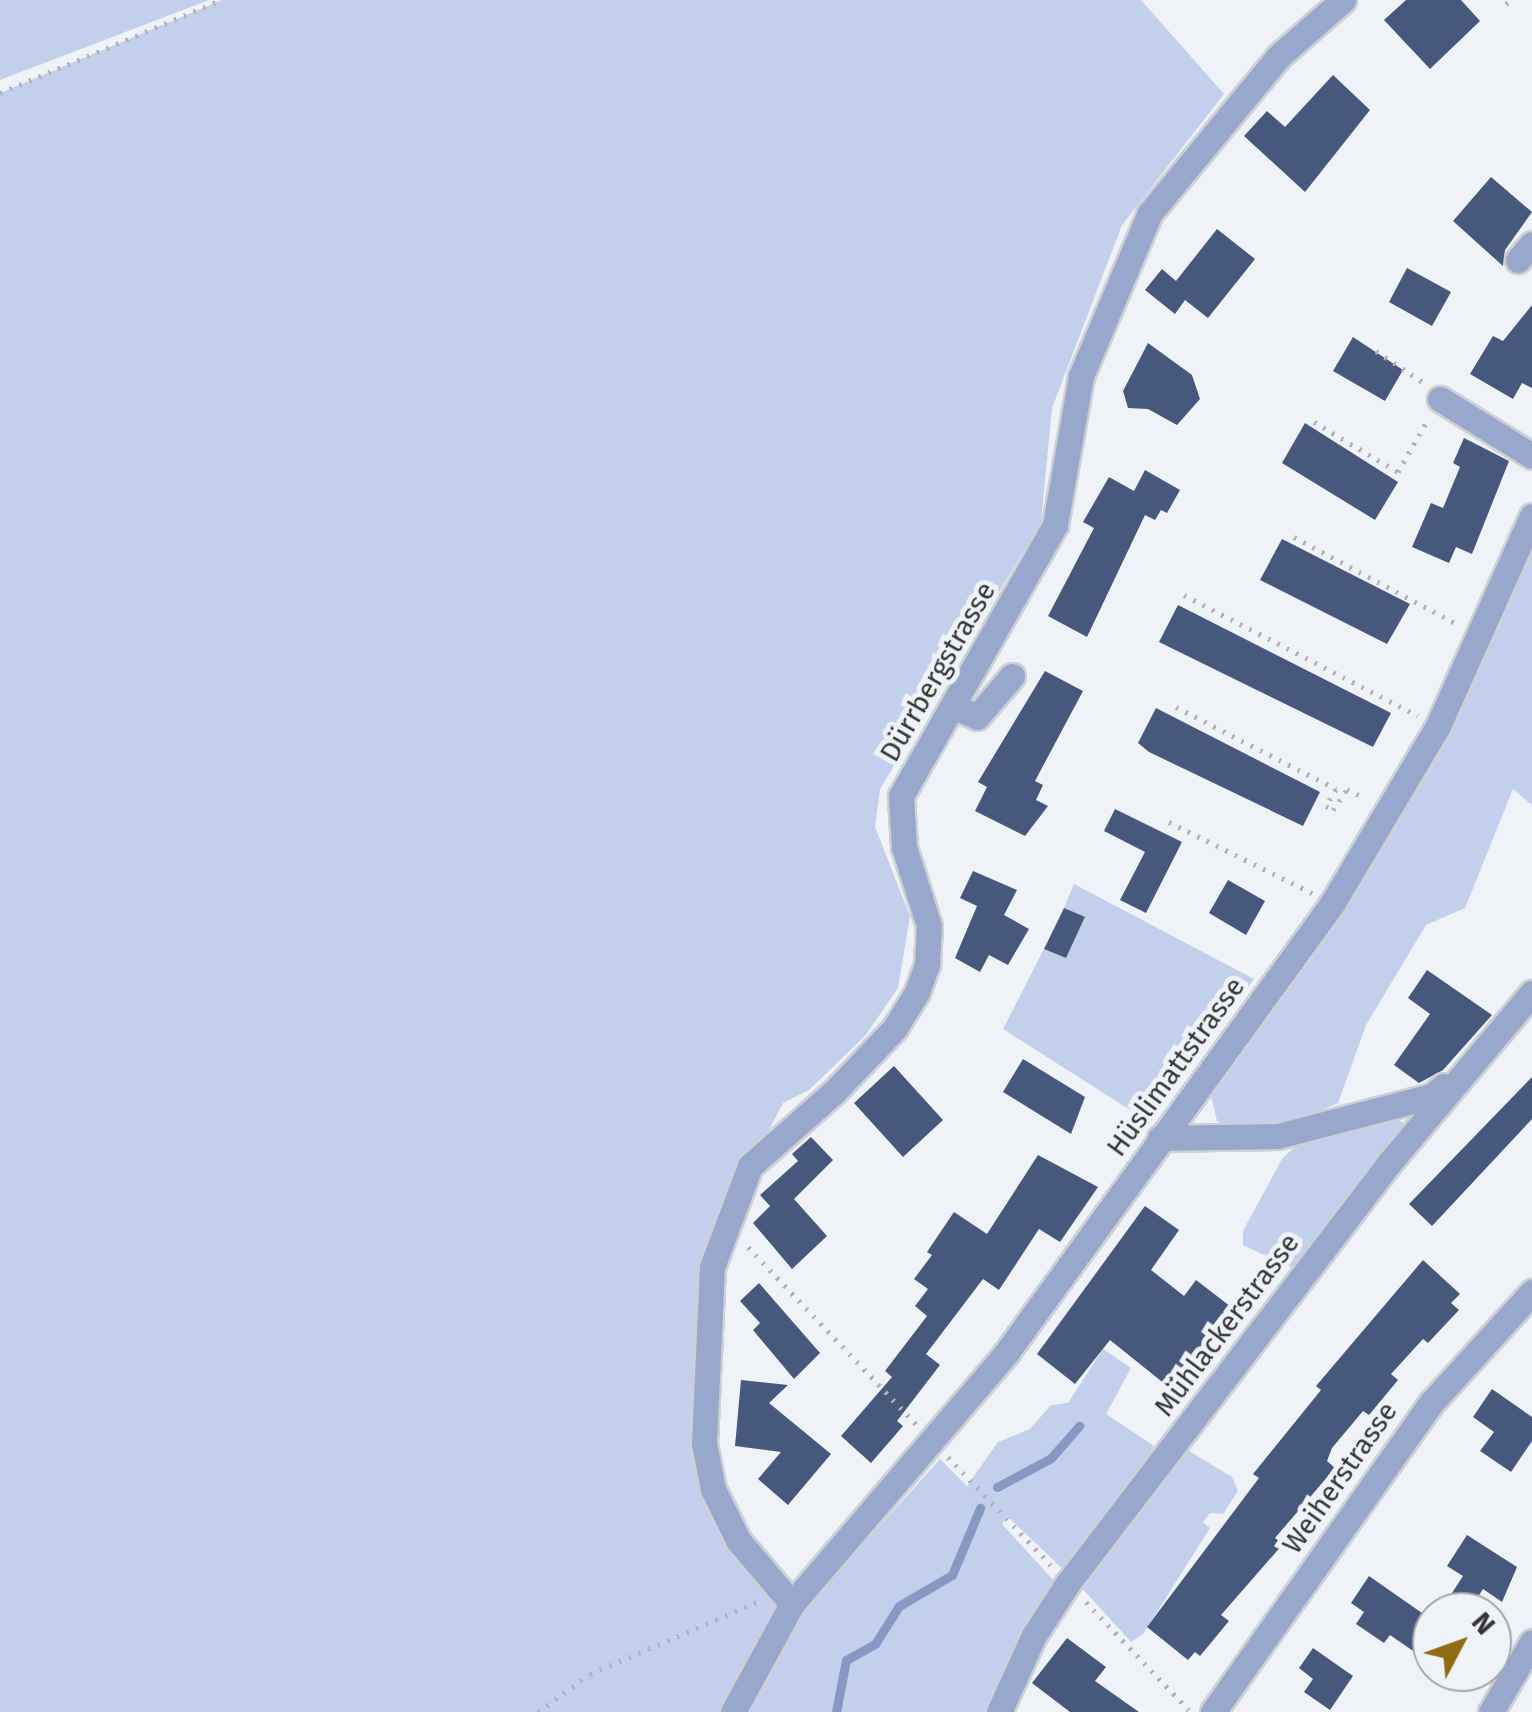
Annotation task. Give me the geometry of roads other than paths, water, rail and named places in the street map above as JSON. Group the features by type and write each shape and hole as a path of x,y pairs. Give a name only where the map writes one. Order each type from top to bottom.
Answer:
{"street":[{"name":"Dürrbergstrasse","path":"787,1598 738,1540 713,1490 704,1444 712,1268 750,1166 834,1092 895,1028 917,992 928,964 930,926 904,847 901,796 1054,525 1081,376 1150,213 1279,56 1344,0"},
{"path":"1440,399 1532,456"},
{"name":"Hüslimattstrasse","path":"733,1712 787,1598 932,1441 1007,1352 1332,904 1438,726 1482,638 1532,516"},
{"path":"954,707 977,716 1012,676"},
{"name":"Mühlackerstrasse","path":"999,1712 1033,1636 1068,1584 1466,1066 1532,993"},
{"path":"1160,1138 1278,1136 1432,1096 1466,1066"},
{"name":"Weiherstrasse","path":"1213,1712 1432,1402 1532,1292"},
{"path":"1490,1712 1532,1642"}],"waterway":[{"path":"997,1487 1051,1458 1079,1426"},
{"path":"836,1712 846,1660 875,1644 899,1606 952,1575 980,1508"}]}
